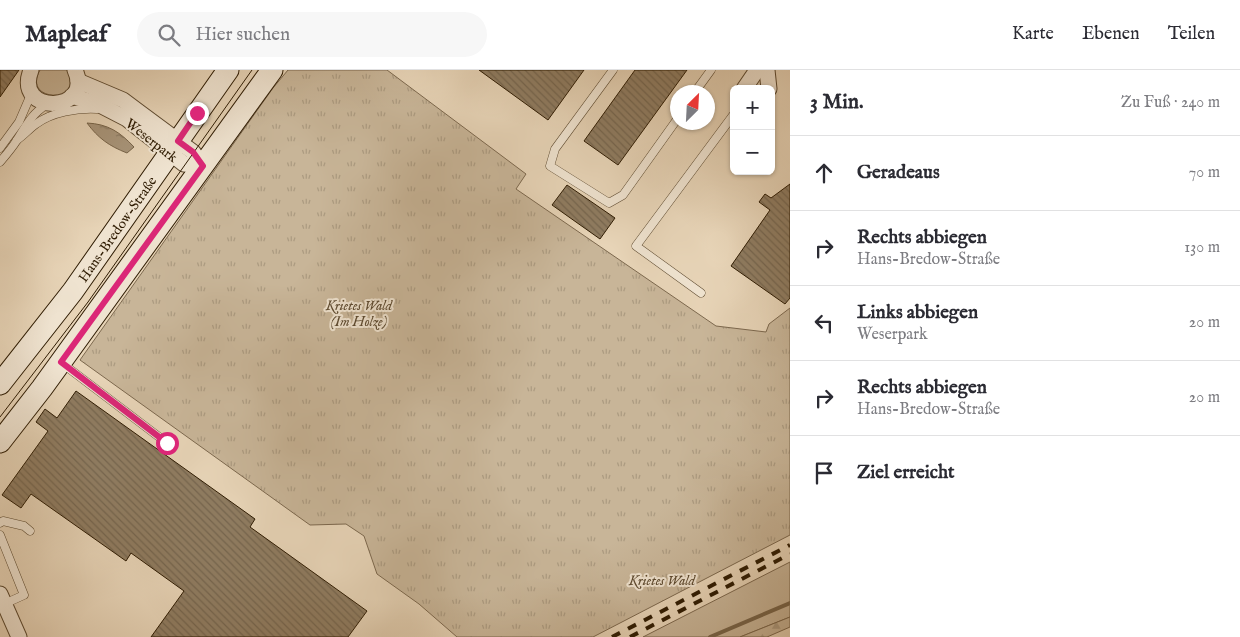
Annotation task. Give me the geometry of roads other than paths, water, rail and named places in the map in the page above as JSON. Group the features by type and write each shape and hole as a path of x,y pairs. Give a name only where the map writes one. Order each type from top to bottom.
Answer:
{"main road":[{"name":"Hans-Bredow-Straße","path":"0,384 73,291 228,70"},
{"path":"0,442 61,362 272,70"}],"street":[{"path":"747,85 757,70"},
{"path":"767,70 769,85"},
{"path":"31,71 29,86 38,100 56,105 65,102 72,96"},
{"name":"Weserpark","path":"174,147 123,100 77,75 76,89 72,96 88,100 112,110 174,147 193,152 203,166"},
{"path":"2,599 19,637"}],"lane":[{"path":"613,70 555,149 550,166 609,203 623,195 670,129"},
{"path":"700,85 711,70"},
{"path":"0,148 18,122 32,92"},
{"path":"18,140 23,128 35,113 47,104"},
{"path":"0,162 18,140 37,123 51,116 85,109 112,110"},
{"path":"701,293 636,246 730,119"},
{"path":"61,362 167,443"},
{"path":"0,523 3,521 24,526 30,530"},
{"path":"0,535 24,595 2,599"}],"water":[{"path":"87,123 101,125 113,130 134,147 127,153 115,147 104,141"}],"waterway":[{"path":"710,637 790,603"}],"tram line":[{"path":"0,417 88,302 252,70"}],"railway":[{"path":"612,637 790,545"},
{"path":"630,637 790,554"}],"park label":[{"name":"Krietes Wald (Im Holze)","path":"359,314"},
{"name":"Krietes Wald","path":"662,580"}]}
